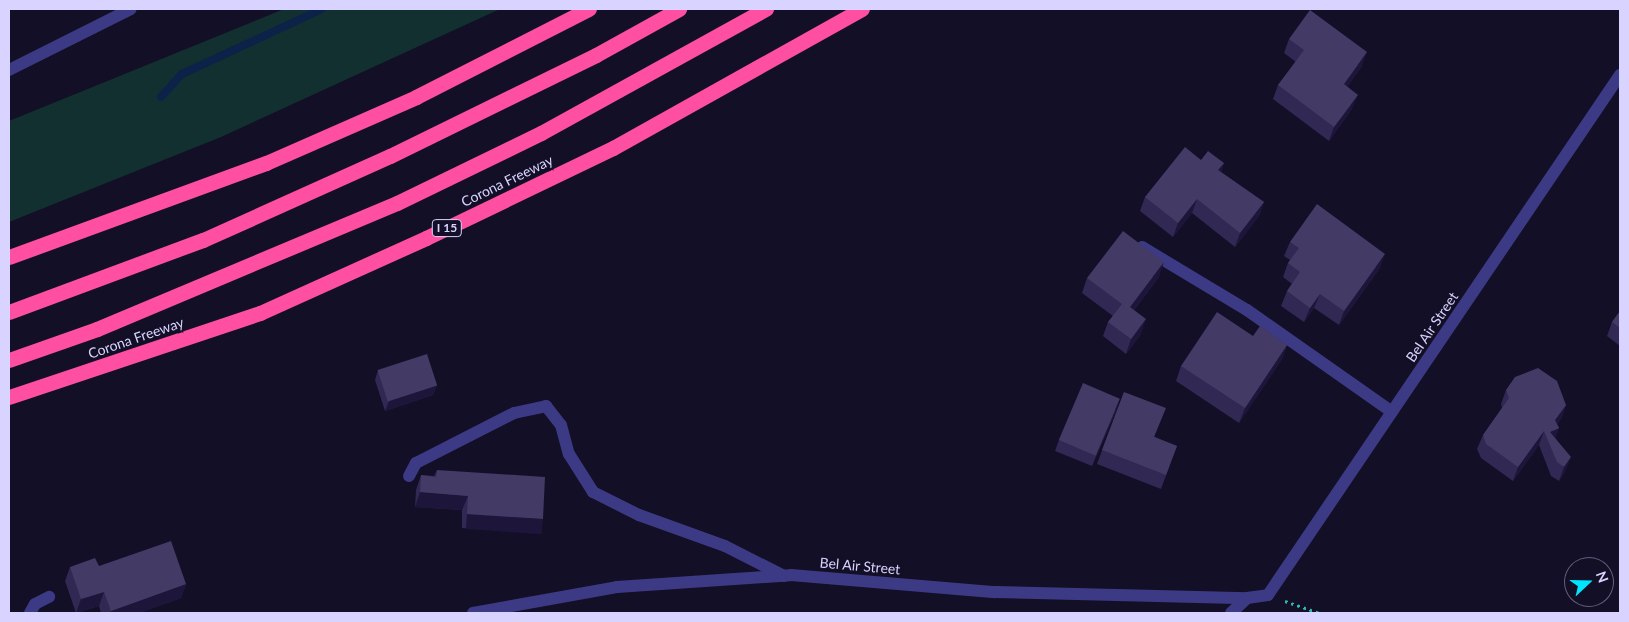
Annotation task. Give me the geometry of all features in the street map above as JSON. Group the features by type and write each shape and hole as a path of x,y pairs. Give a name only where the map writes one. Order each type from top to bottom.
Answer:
{"highway":[{"path":"9,257 266,163 416,97 589,9"},
{"path":"9,312 203,240 390,156 596,55 679,9"},
{"path":"9,360 97,330 397,203 541,133 766,9"},
{"name":"Corona Freeway","path":"9,397 260,313 426,238 613,148 862,9"}],"street":[{"path":"9,70 131,9"},
{"name":"Bel Air Street","path":"473,613 616,587 784,576 995,592 1247,598 1268,595 1620,75"},
{"path":"1132,242 1248,310 1392,412"},
{"path":"409,476 416,463 514,412 546,406 561,425 569,454 593,492 639,515 725,546 784,576"},
{"path":"30,613 35,604 49,597"},
{"path":"1231,613 1247,598"}],"path":[{"path":"1268,595 1320,613"}],"green space":[{"path":"284,9 500,9 221,137 9,222 9,121"}],"building":[{"path":"1310,10 1367,52 1344,84 1358,95 1334,127 1278,85 1304,50 1289,39"},
{"path":"1185,147 1201,160 1208,151 1224,163 1218,170 1264,202 1240,233 1197,199 1178,223 1145,197"},
{"path":"1317,204 1385,254 1344,311 1320,294 1310,308 1287,291 1300,272 1288,263 1299,248 1290,242"},
{"path":"1123,231 1164,262 1130,307 1146,319 1131,339 1108,322 1122,304 1087,278"},
{"path":"1620,311 1620,328 1612,322"},
{"path":"1217,312 1253,336 1260,326 1287,345 1245,408 1181,366"},
{"path":"427,354 437,385 388,401 378,370"},
{"path":"1538,368 1557,381 1566,405 1555,420 1559,428 1550,432 1571,457 1564,467 1557,462 1544,431 1518,467 1486,444 1483,435 1509,398 1506,390 1515,377"},
{"path":"1083,383 1120,399 1096,456 1059,440"},
{"path":"1124,392 1166,408 1154,437 1177,446 1166,475 1102,450"},
{"path":"437,470 545,477 543,519 467,514 468,496 420,492 421,475 436,477"},
{"path":"171,541 186,584 111,611 104,592 81,599 70,567 95,558 99,566"}],"waterway":[{"path":"161,97 182,74 322,9"}]}
